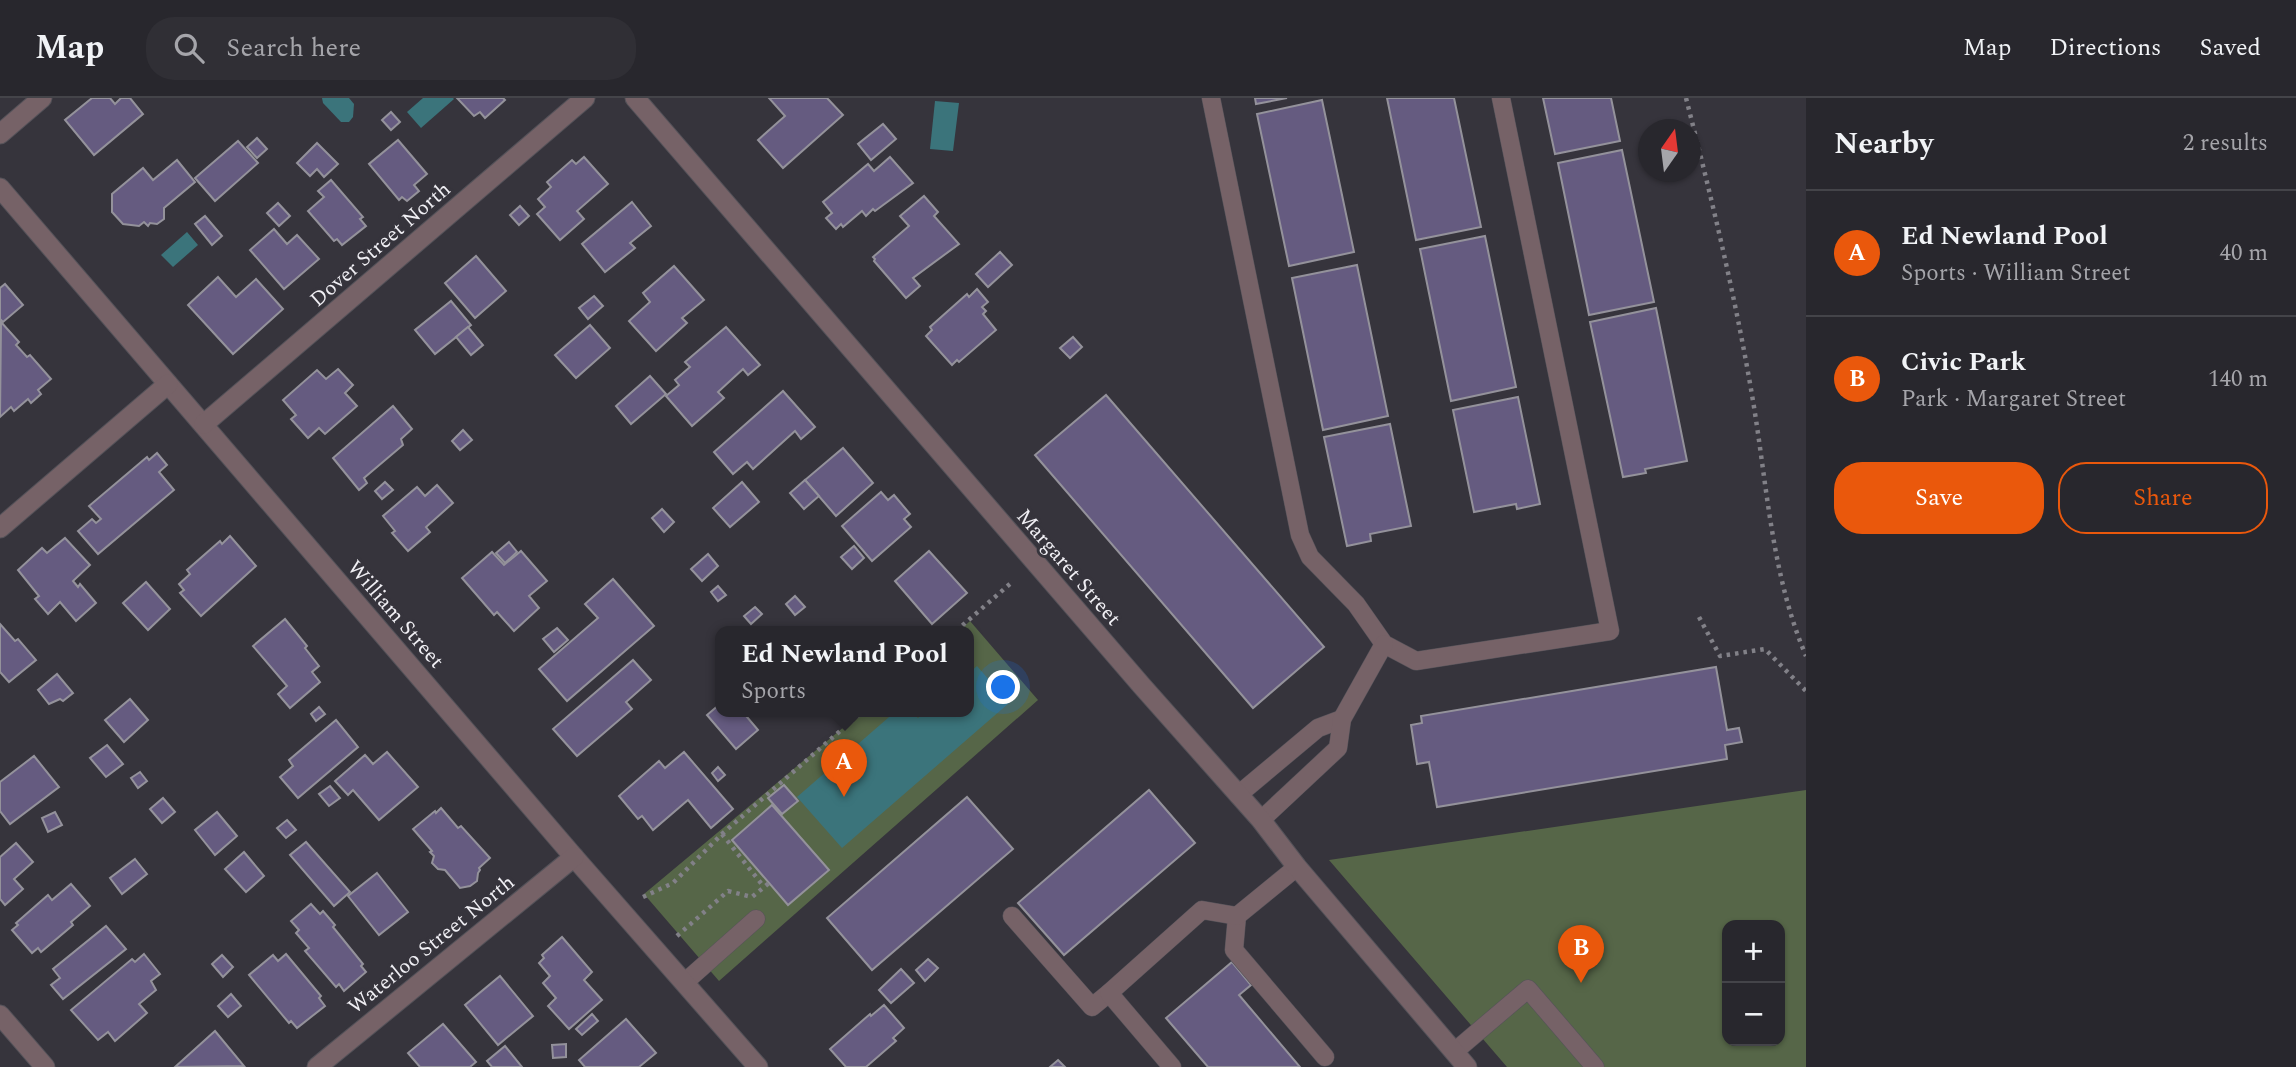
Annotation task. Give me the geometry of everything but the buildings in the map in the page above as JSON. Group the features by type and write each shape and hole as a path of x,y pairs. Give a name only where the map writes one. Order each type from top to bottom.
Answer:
{"street":[{"path":"0,134 42,98"},
{"name":"Dover Street North","path":"204,425 585,98"},
{"name":"Margaret Street","path":"635,98 1142,686 1261,820 1297,867 1460,1059"},
{"name":"William Street","path":"2,195 168,383 574,857 758,1067"},
{"path":"0,528 168,383"},
{"name":"Waterloo Street North","path":"317,1067 574,857"},
{"path":"0,1015 45,1067"}],"lane":[{"path":"1211,98 1300,535 1310,557 1356,604 1384,645 1416,661 1610,631 1502,98"},
{"path":"1261,820 1338,748 1342,719 1384,645"},
{"path":"1238,794 1318,728 1342,719"},
{"path":"1297,867 1237,916 1234,950 1325,1057"},
{"path":"1012,916 1092,1007 1202,910 1237,916"},
{"path":"685,982 756,919"},
{"path":"1460,1059 1528,989 1595,1067"},
{"path":"1109,993 1172,1067"}],"path":[{"path":"1686,98 1718,223 1752,393 1778,566 1794,629 1806,656"},
{"path":"962,626 1011,583"},
{"path":"1699,617 1720,656 1765,649 1806,691"},
{"path":"643,897 673,883 722,834 856,717"},
{"path":"677,936 728,891 752,897 767,885 722,834"}],"green space":[{"path":"970,621 1038,700 719,981 644,894 856,717 974,717 974,626 964,626"},
{"path":"1806,790 1806,1067 1507,1067 1329,860"}],"water":[{"path":"322,98 349,98 354,104 353,117 349,122 341,122 323,103"},
{"path":"423,98 454,99 421,128 407,112"},
{"path":"935,101 959,103 953,151 930,149"},
{"path":"187,232 198,245 173,267 161,255"},
{"path":"977,666 1009,703 842,848 797,797 889,717 974,717 974,669"}],"place":[{"name":"Ed Newland Pool","path":"844,797"},
{"name":"Civic Park","path":"1581,983"}]}
